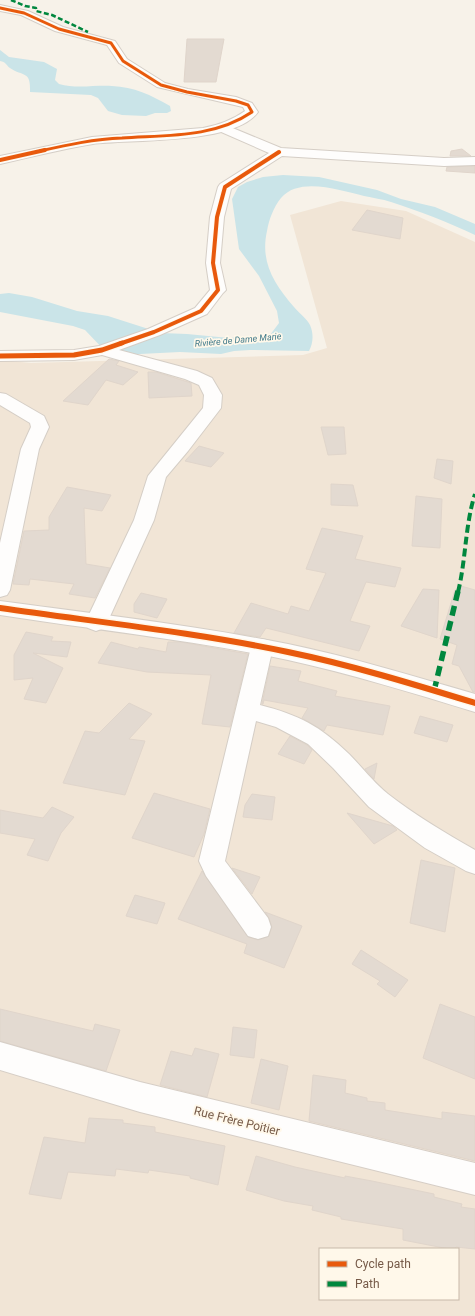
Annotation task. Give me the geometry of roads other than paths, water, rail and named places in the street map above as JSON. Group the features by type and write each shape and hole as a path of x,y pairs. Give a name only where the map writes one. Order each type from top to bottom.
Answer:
{"street":[{"path":"0,8 24,13 59,29 110,43 123,61 161,85 187,92 236,101 248,105 252,112 242,120 223,128 206,132 104,139 68,145 0,160"},
{"path":"223,128 279,152 444,162 475,161"},
{"path":"0,356 74,355 102,350 154,332 201,311 218,290 213,263 217,217 225,188 279,152"},
{"path":"96,623 144,520 157,476 182,447 212,408 213,395 206,382 191,375 102,350"},
{"path":"0,398 38,420 40,427 30,449 0,590"},
{"path":"0,608 96,623 162,630 262,647 351,668 475,703"},
{"path":"258,927 215,868 212,861 262,647"},
{"path":"247,710 283,720 316,738 342,762 378,800 434,840 475,863"},
{"name":"Rue Frère Poitier","path":"0,1056 140,1097 475,1179"}],"water":[{"path":"0,50 9,57 44,62 57,69 55,80 59,84 78,87 112,86 128,88 142,92 163,102 170,106 171,111 146,116 122,115 108,111 98,98 91,95 30,92 28,77 15,71 0,61"},
{"name":"Rivière de Dame Marie","path":"283,175 319,177 377,190 401,199 435,207 475,224 475,235 402,205 384,200 321,187 310,186 289,191 281,198 272,214 265,242 265,253 270,272 280,290 310,325 312,339 309,351 250,350 221,354 180,352 120,355 106,352 85,330 73,326 0,312 0,294 9,293 32,297 77,311 108,316 161,333 229,338 270,335 279,323 277,311 259,276 239,249 232,199 238,187 247,182 263,177"}]}
